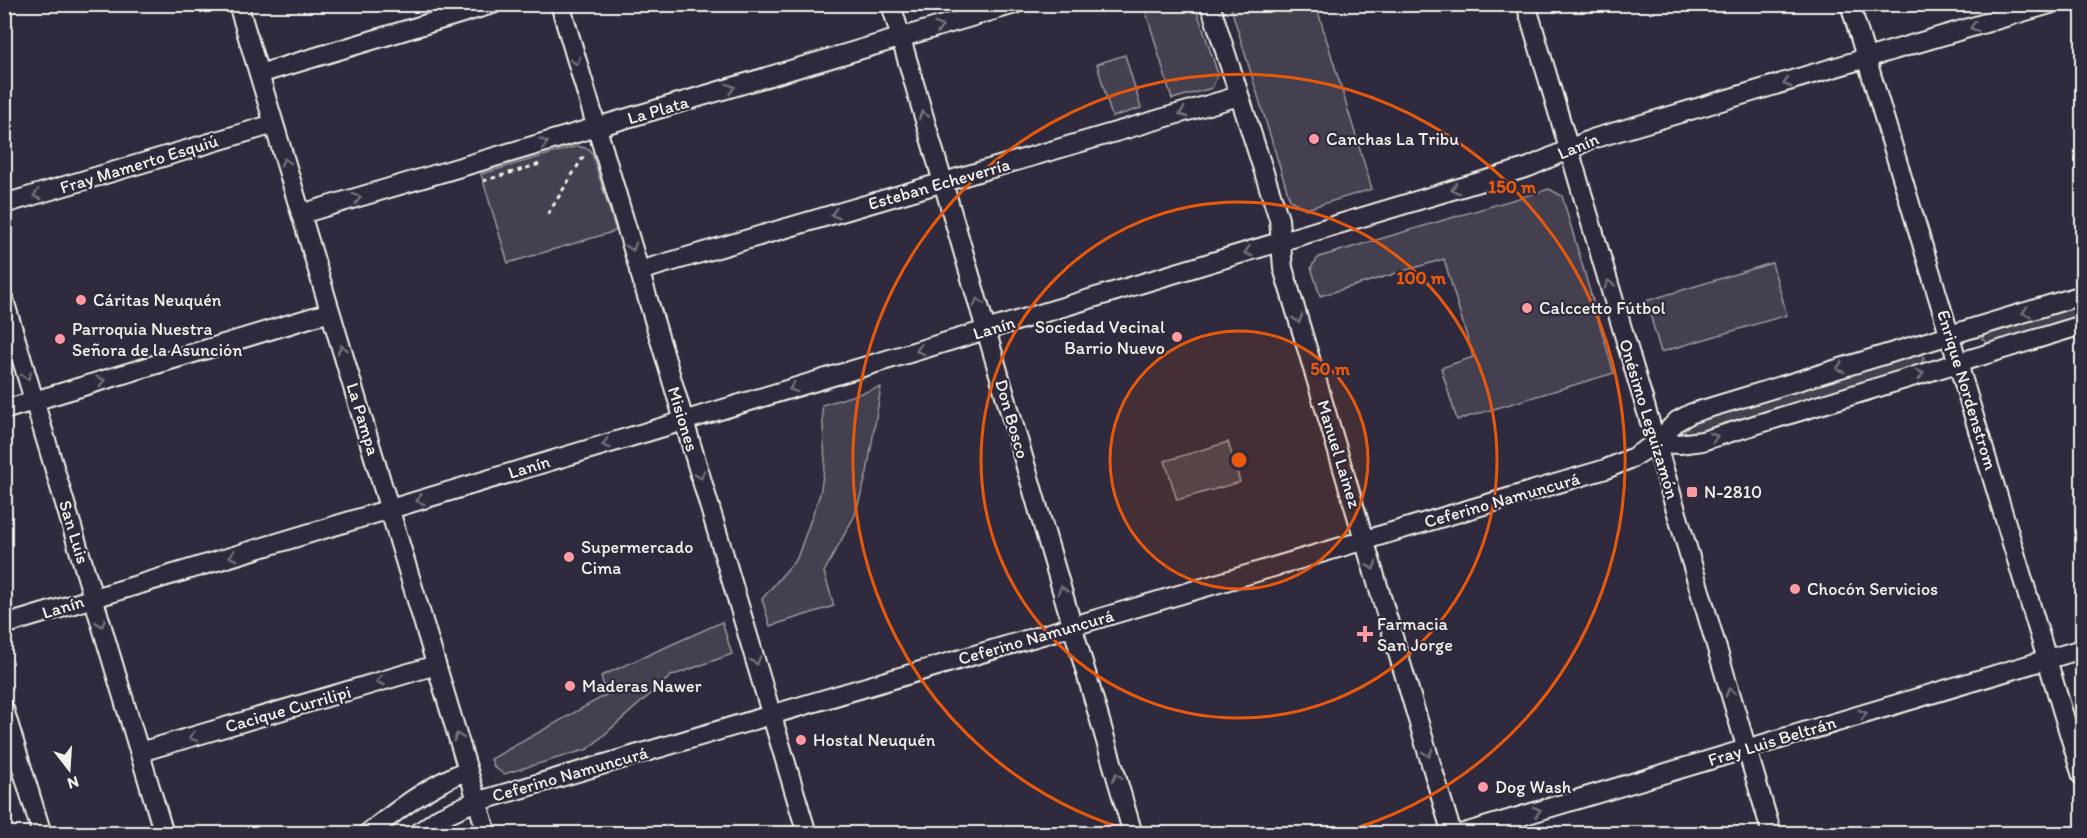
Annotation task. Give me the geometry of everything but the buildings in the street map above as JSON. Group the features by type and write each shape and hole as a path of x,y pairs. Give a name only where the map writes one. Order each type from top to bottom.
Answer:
{"street":[{"name":"La Pampa","path":"238,4 487,834"},
{"path":"259,74 493,4"},
{"name":"Misiones","path":"560,4 807,834"},
{"name":"Don Bosco","path":"891,4 1133,834"},
{"name":"La Plata","path":"301,214 1015,4"},
{"name":"Manuel Lainez","path":"1210,4 1279,219 1283,268 1452,834"},
{"name":"Onésimo Leguizamón","path":"1526,4 1772,834"},
{"name":"Enrique Nordenstrom","path":"1850,4 2082,776"},
{"name":"Lanín","path":"4,625 1280,242 1529,166 1601,136 1867,60 2050,4"},
{"name":"Esteban Echeverría","path":"639,271 1239,96"},
{"name":"Fray Mamerto Esquiú","path":"4,204 274,124"},
{"name":"Ceferino Namuncurá","path":"417,834 449,812 477,801 1606,469 1632,458 1656,443 1677,421 1692,413 2082,295"},
{"name":"San Luis","path":"4,300 164,834"},
{"path":"4,410 330,312"},
{"path":"1656,443 1679,444 1702,441 2082,325"},
{"name":"Fray Luis Beltrán","path":"1461,834 2082,649"},
{"name":"Cacique Currilipi","path":"140,752 436,665"},
{"path":"4,709 42,834"},
{"path":"367,834 411,799 468,770"}],"path":[{"path":"548,214 585,154"},
{"path":"483,181 549,161"}],"shaded area":[{"path":"1144,5 1195,5 1218,74 1212,88 1172,99"},
{"name":"Canchas La Tribu","path":"1230,5 1316,5 1372,189 1306,209 1290,200"},
{"path":"1125,55 1141,108 1112,117 1097,64"},
{"path":"577,146 589,149 593,156 616,231 508,263 481,174"},
{"name":"Calccetto Fútbol","path":"1549,189 1562,196 1614,373 1457,420 1441,368 1473,357 1444,259 1320,296 1311,267 1319,257"},
{"path":"1772,263 1787,315 1661,352 1646,301"},
{"path":"2082,302 2082,316 1989,344 1982,339 1985,331"},
{"path":"1918,353 1924,358 1920,366 1692,434 1688,434 1683,429 1685,423"},
{"path":"881,387 867,473 855,515 824,572 834,606 770,626 762,599 797,558 820,494 825,463 822,405"},
{"path":"1228,442 1240,482 1177,500 1165,461"},
{"path":"722,622 732,654 671,676 588,749 504,774 494,767 491,759 606,695 601,676"}],"place":[{"name":"Canchas La Tribu","path":"1314,139"},
{"name":"Cáritas Neuquén","path":"81,300"},
{"name":"Calccetto Fútbol","path":"1527,308"},
{"name":"Sociedad Vecinal Barrio Nuevo","path":"1177,337"},
{"name":"Parroquia Nuestra Señora de la Asunción","path":"60,339"},
{"name":"N-2810","path":"1692,492"},
{"name":"Supermercado Cima","path":"569,557"},
{"name":"Chocón Servicios","path":"1795,589"},
{"name":"Farmacia San Jorge","path":"1365,634"},
{"name":"Maderas Nawer","path":"570,686"},
{"name":"Hostal Neuquén","path":"801,740"},
{"name":"Dog Wash","path":"1483,787"}]}
